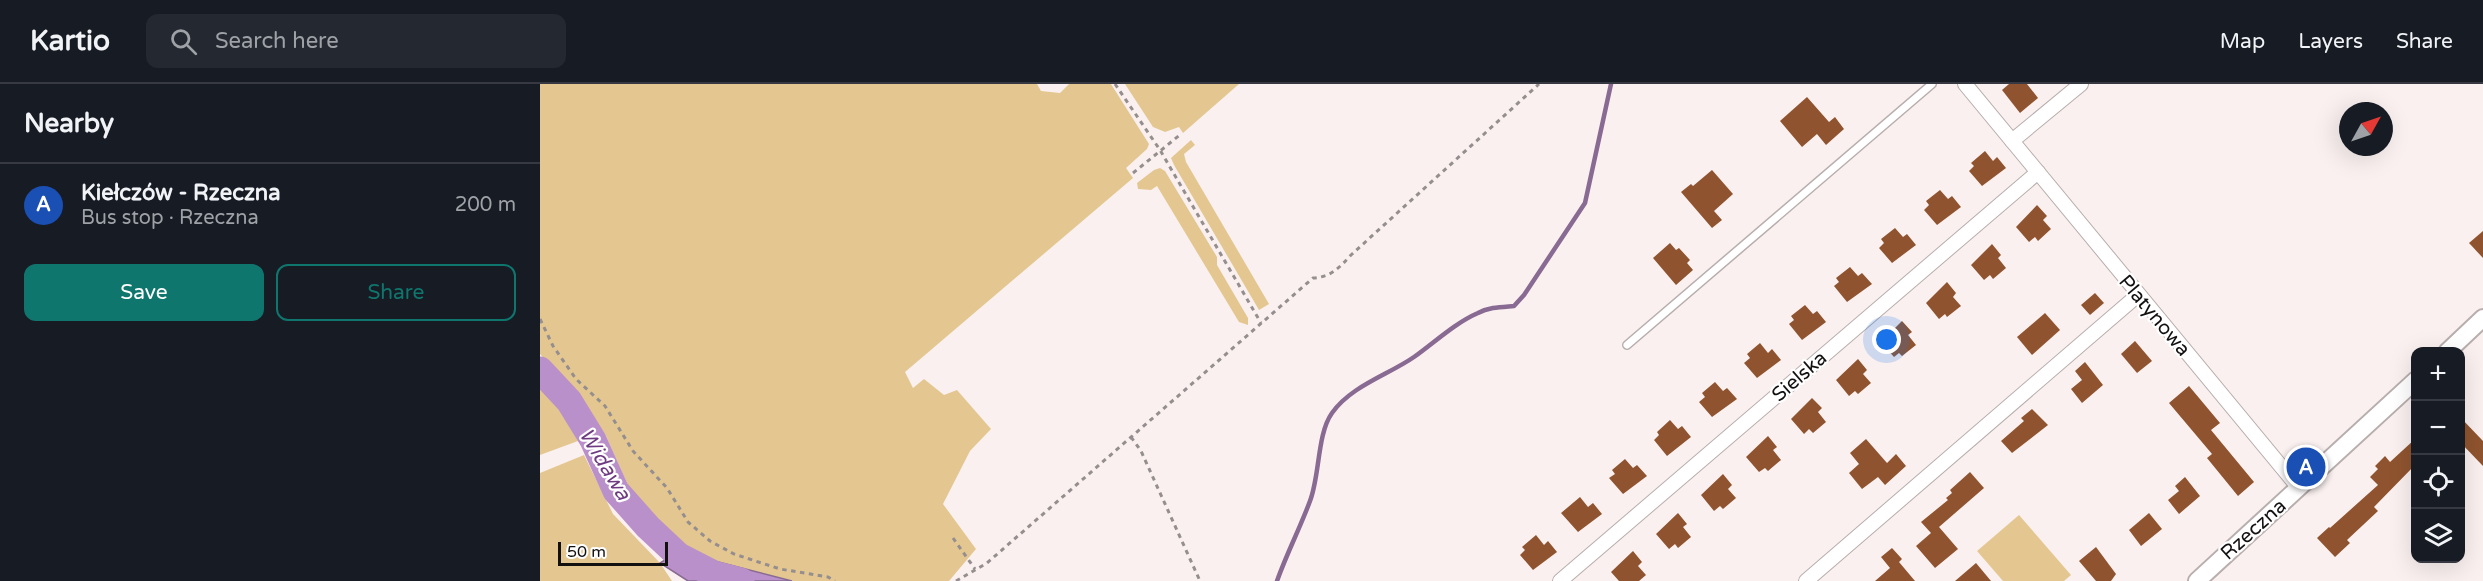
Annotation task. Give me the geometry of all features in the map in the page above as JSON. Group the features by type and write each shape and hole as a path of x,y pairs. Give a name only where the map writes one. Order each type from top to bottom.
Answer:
{"street":[{"name":"Platynowa","path":"1965,84 2299,488"},
{"path":"2012,141 2081,84"},
{"name":"Sielska","path":"1560,581 2038,172"},
{"path":"1806,581 2138,295"},
{"path":"2451,347 2483,318"},
{"name":"Rzeczna","path":"2197,581 2411,384"}],"lane":[{"path":"1627,345 1932,84"}],"path":[{"path":"1115,84 1160,150 1261,323"},
{"path":"956,581 987,563 1313,278 1324,278 1338,269 1539,84"},
{"path":"1132,173 1181,134"},
{"path":"540,319 554,346 576,379 605,406 633,451 667,488 688,522 710,541 734,554 780,569 828,577 834,581"},
{"path":"1131,437 1141,451 1200,581"},
{"path":"954,537 975,569"}],"shaded area":[{"path":"540,84 1037,84 1041,91 1060,93 1069,84 1111,84 1149,144 1147,149 1126,168 1133,178 905,372 913,388 924,379 944,395 957,390 991,429 970,451 943,504 976,549 949,581 793,581 699,557 684,548 632,494 606,436 590,411 540,354"},
{"path":"1125,84 1239,84 1183,133 1179,127 1165,132 1153,127"},
{"path":"1191,140 1195,145 1184,154 1186,162 1269,304 1259,310 1171,158"},
{"path":"1160,168 1165,171 1217,257 1217,265 1248,318 1248,325 1239,322 1157,186 1151,190 1138,189 1137,183"},
{"path":"540,386 557,402 578,441 540,455"},
{"path":"584,455 613,514 660,563 672,581 540,581 540,473"},
{"path":"2019,515 2071,575 2064,581 2003,581 1977,551"},
{"path":"684,548 699,557 792,581 688,581 660,563"}],"building":[{"path":"2009,84 2027,84 2038,98 2020,113 2002,90"},
{"path":"1807,97 1829,122 1835,117 1844,129 1826,145 1817,134 1802,147 1780,121"},
{"path":"1985,151 1993,161 1997,157 2006,168 1982,186 1969,171 1974,166 1971,163"},
{"path":"1712,170 1733,194 1714,211 1722,220 1712,228 1681,192 1691,184 1693,186"},
{"path":"1940,190 1948,199 1952,196 1961,207 1937,225 1924,210 1929,205 1926,201"},
{"path":"2037,205 2047,216 2043,220 2051,229 2038,241 2035,237 2029,242 2016,227"},
{"path":"1895,228 1903,237 1907,234 1916,245 1892,263 1879,248 1884,243 1881,239"},
{"path":"2483,231 2483,258 2469,243"},
{"path":"1670,243 1676,250 1679,248 1690,260 1687,263 1693,270 1676,285 1653,258"},
{"path":"1992,244 2001,255 1998,258 2006,268 1993,279 1990,275 1984,280 1971,265"},
{"path":"1850,267 1858,276 1862,273 1872,284 1847,302 1834,286 1839,282 1836,278"},
{"path":"1947,282 1956,293 1953,297 1961,306 1947,317 1945,314 1939,319 1926,303"},
{"path":"2095,293 2104,303 2090,315 2081,305"},
{"path":"1805,305 1813,314 1817,311 1826,322 1802,340 1789,324 1794,320 1791,316"},
{"path":"2045,313 2060,330 2032,355 2017,337"},
{"path":"1902,321 1912,332 1908,335 1916,345 1902,356 1899,353 1894,357 1881,342"},
{"path":"2135,341 2152,361 2137,373 2121,354"},
{"path":"1760,343 1768,353 1772,349 1781,360 1757,378 1744,363 1750,358 1747,354"},
{"path":"1858,359 1867,370 1863,374 1871,383 1858,394 1855,391 1849,396 1836,380"},
{"path":"2085,362 2103,385 2082,403 2071,389 2082,380 2075,371"},
{"path":"1715,382 1723,391 1727,388 1737,399 1712,417 1699,402 1705,397 1702,393"},
{"path":"2189,386 2220,423 2211,430 2254,482 2238,496 2207,458 2212,454 2169,403"},
{"path":"1812,398 1822,408 1818,412 1826,422 1813,433 1809,429 1804,434 1791,419"},
{"path":"2032,409 2048,425 2012,453 2001,441 2024,421 2021,418"},
{"path":"1670,420 1678,429 1682,426 1691,437 1667,456 1654,440 1659,435 1657,432"},
{"path":"2465,422 2483,441 2483,466 2465,447"},
{"path":"1768,436 1777,447 1773,450 1781,460 1768,471 1765,468 1759,472 1746,457"},
{"path":"1866,439 1887,463 1896,454 1906,466 1885,485 1878,477 1862,489 1849,473 1859,464 1850,453"},
{"path":"2411,443 2411,469 2374,507 2378,511 2347,540 2350,543 2335,557 2317,538 2378,485 2370,477 2378,469 2375,466 2385,456 2390,462"},
{"path":"1625,459 1633,468 1637,465 1647,476 1623,494 1609,478 1615,474 1612,470"},
{"path":"1970,472 1984,488 1939,527 1958,549 1935,568 1916,546 1931,533 1921,522 1948,500 1946,498 1952,493 1950,490"},
{"path":"1723,474 1732,485 1728,489 1736,498 1723,509 1720,506 1714,511 1701,495"},
{"path":"2185,477 2200,496 2179,514 2168,500 2179,491 2175,486"},
{"path":"1580,497 1588,507 1593,503 1602,514 1578,532 1561,513"},
{"path":"1678,513 1687,524 1683,527 1691,537 1678,548 1675,544 1669,549 1656,534"},
{"path":"2149,513 2162,529 2141,546 2129,530"},
{"path":"1536,535 1544,545 1548,541 1557,552 1533,570 1520,555 1525,550 1522,547"},
{"path":"2096,547 2116,574 2111,581 2096,581 2079,561"},
{"path":"1892,548 1902,559 1899,562 1915,581 1875,581 1890,568 1881,557"},
{"path":"1633,551 1642,562 1638,566 1646,575 1639,581 1619,581 1611,572"},
{"path":"1976,563 1991,581 1955,581"}],"waterway":[{"path":"1277,581 1310,501 1321,443 1332,413 1349,395 1414,357 1461,322 1487,310 1514,306 1524,295 1585,203 1611,84"},
{"name":"Widawa","path":"540,370 569,401 593,440 616,491 648,527 679,556 714,574 741,581"}],"place":[{"name":"Kiełczów - Rzeczna","path":"2306,467"}]}
